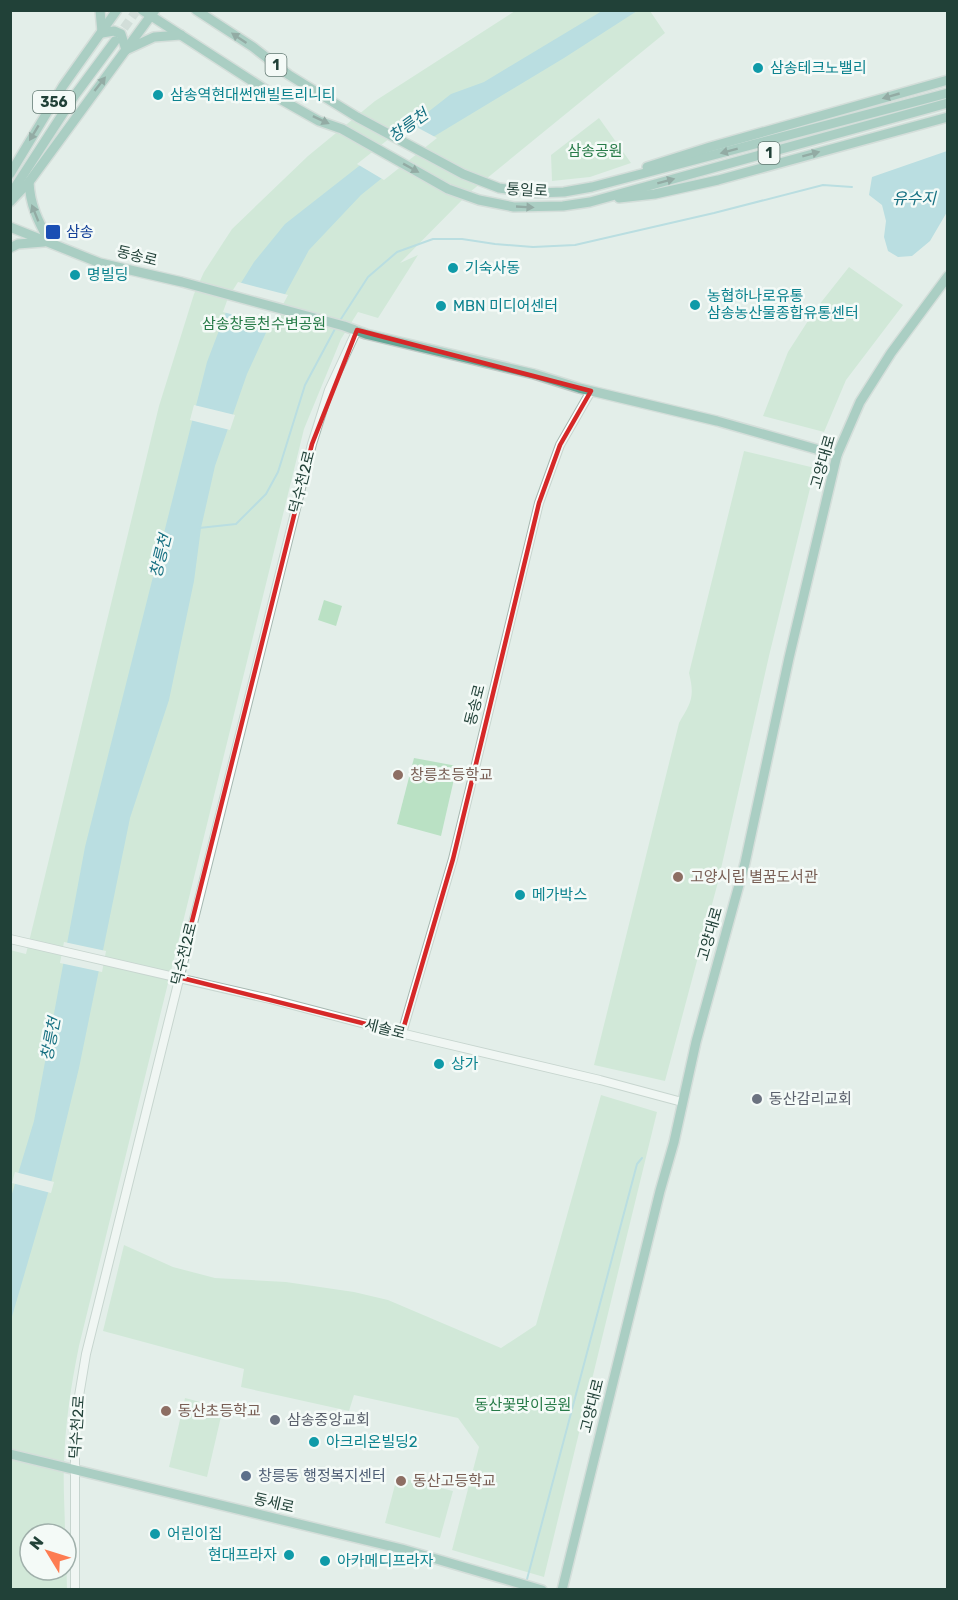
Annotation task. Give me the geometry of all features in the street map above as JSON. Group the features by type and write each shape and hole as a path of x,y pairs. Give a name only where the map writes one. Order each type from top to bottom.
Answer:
{"main road":[{"path":"100,10 102,33 114,31 121,34 126,50 145,40 181,35"},
{"name":"356","path":"10,174 63,86 117,10"},
{"name":"통일로","path":"142,10 153,13 181,35 280,99 319,120 342,129 448,189 479,200 513,207 564,206 590,202 948,103"},
{"name":"통일로","path":"196,10 289,75 357,117 463,174 499,188 536,193 564,192 592,187 948,93"},
{"path":"207,10 216,23"},
{"name":"356","path":"10,202 28,182 153,13"},
{"path":"10,195 75,95 115,41"},
{"path":"592,187 710,147 948,80"},
{"path":"590,202 655,195 948,117"},
{"path":"10,248 18,244 50,241 29,200 28,182"},
{"name":"동송로","path":"10,227 100,262 357,330"},
{"name":"고양대로","path":"562,1590 682,1102 745,863 789,658 837,454 860,402 891,353 948,276"},
{"path":"357,330 717,421 837,454"},
{"name":"동세로","path":"10,1454 402,1549 539,1589"}],"street":[{"name":"덕수천2로","path":"75,1590 75,1420 82,1373 178,977 314,437 329,390 357,330"},
{"name":"동송로","path":"402,1033 453,859 539,503 560,445 591,391"},
{"name":"세솔로","path":"10,939 150,970 529,1062 682,1102"}],"highlighted area":[{"path":"357,330 591,391 560,445 539,503 453,859 402,1033 178,977 312,444"}],"green space":[{"name":"삼송창릉천수변공원","path":"515,11 650,11 665,33 470,192 400,263 418,255 378,318 358,312 341,339 304,429 79,1346 66,1435 65,1522 18,1522 18,1582 67,1582 67,1589 11,1589 10,950 26,954 159,406 194,294 204,272 232,229 308,156 375,101"},
{"name":"삼송공원","path":"599,118 631,163 590,177 552,181 551,155"},
{"path":"849,267 903,305 846,380 824,432 763,416 788,352 815,310"},
{"path":"744,451 815,468 769,656 718,882 665,1081 594,1065 679,723 691,700 692,688 689,673"},
{"path":"324,600 342,606 336,626 318,620"},
{"path":"414,758 457,766 441,836 397,824"},
{"name":"동산꽃맞이공원","path":"601,1095 657,1112 544,1577 452,1550 479,1447 458,1418 354,1395 349,1411 241,1387 244,1369 103,1331 124,1245 173,1267 215,1278 286,1282 354,1292 388,1300 501,1348 536,1325"},
{"path":"185,1398 223,1408 207,1477 169,1467"},
{"path":"397,1477 453,1491 440,1538 385,1523"}],"water":[{"name":"창릉천","path":"602,11 637,11 433,137 361,195 309,250 276,311 247,374 215,466 169,700 130,818 79,1068 51,1183 11,1320 11,1197 34,1121 85,847 207,362 231,299 254,262 285,224 451,94 484,82"},
{"name":"유수지","path":"947,151 947,212 930,241 912,256 898,257 888,251 884,237 886,221 882,205 869,195 872,177"}],"pier":[{"path":"409,123 437,138 384,180 357,164"},
{"path":"238,282 288,295 272,325 223,312"},
{"path":"194,405 235,415 230,430 190,420"},
{"path":"64,942 106,951 102,972 60,963"},
{"path":"15,1172 54,1182 51,1193 12,1183"}],"waterway":[{"path":"339,322 368,277 397,252 433,239 462,239 533,247 575,245 823,185 852,187"},
{"path":"199,528 236,524 266,494 278,472 305,385 336,327"},
{"path":"526,1583 637,1164 642,1158"}],"tunnel":[{"path":"116,39 137,10"}],"place":[{"name":"삼송테크노밸리","path":"758,68"},
{"name":"삼송역현대썬앤빌트리니티","path":"158,95"},
{"name":"삼송","path":"53,232"},
{"name":"기숙사동","path":"453,268"},
{"name":"명빌딩","path":"75,275"},
{"name":"농협하나로유통 삼송농산물종합유통센터","path":"695,305"},
{"name":"MBN 미디어센터","path":"441,306"},
{"name":"창릉초등학교","path":"398,775"},
{"name":"고양시립 별꿈도서관","path":"678,877"},
{"name":"메가박스","path":"520,895"},
{"name":"상가","path":"439,1064"},
{"name":"동산감리교회","path":"757,1099"},
{"name":"동산초등학교","path":"166,1411"},
{"name":"삼송중앙교회","path":"275,1420"},
{"name":"아크리온빌딩2","path":"314,1442"},
{"name":"창릉동 행정복지센터","path":"246,1476"},
{"name":"동산고등학교","path":"401,1481"},
{"name":"어린이집","path":"155,1534"},
{"name":"현대프라자","path":"289,1555"},
{"name":"아카메디프라자","path":"325,1561"}]}
